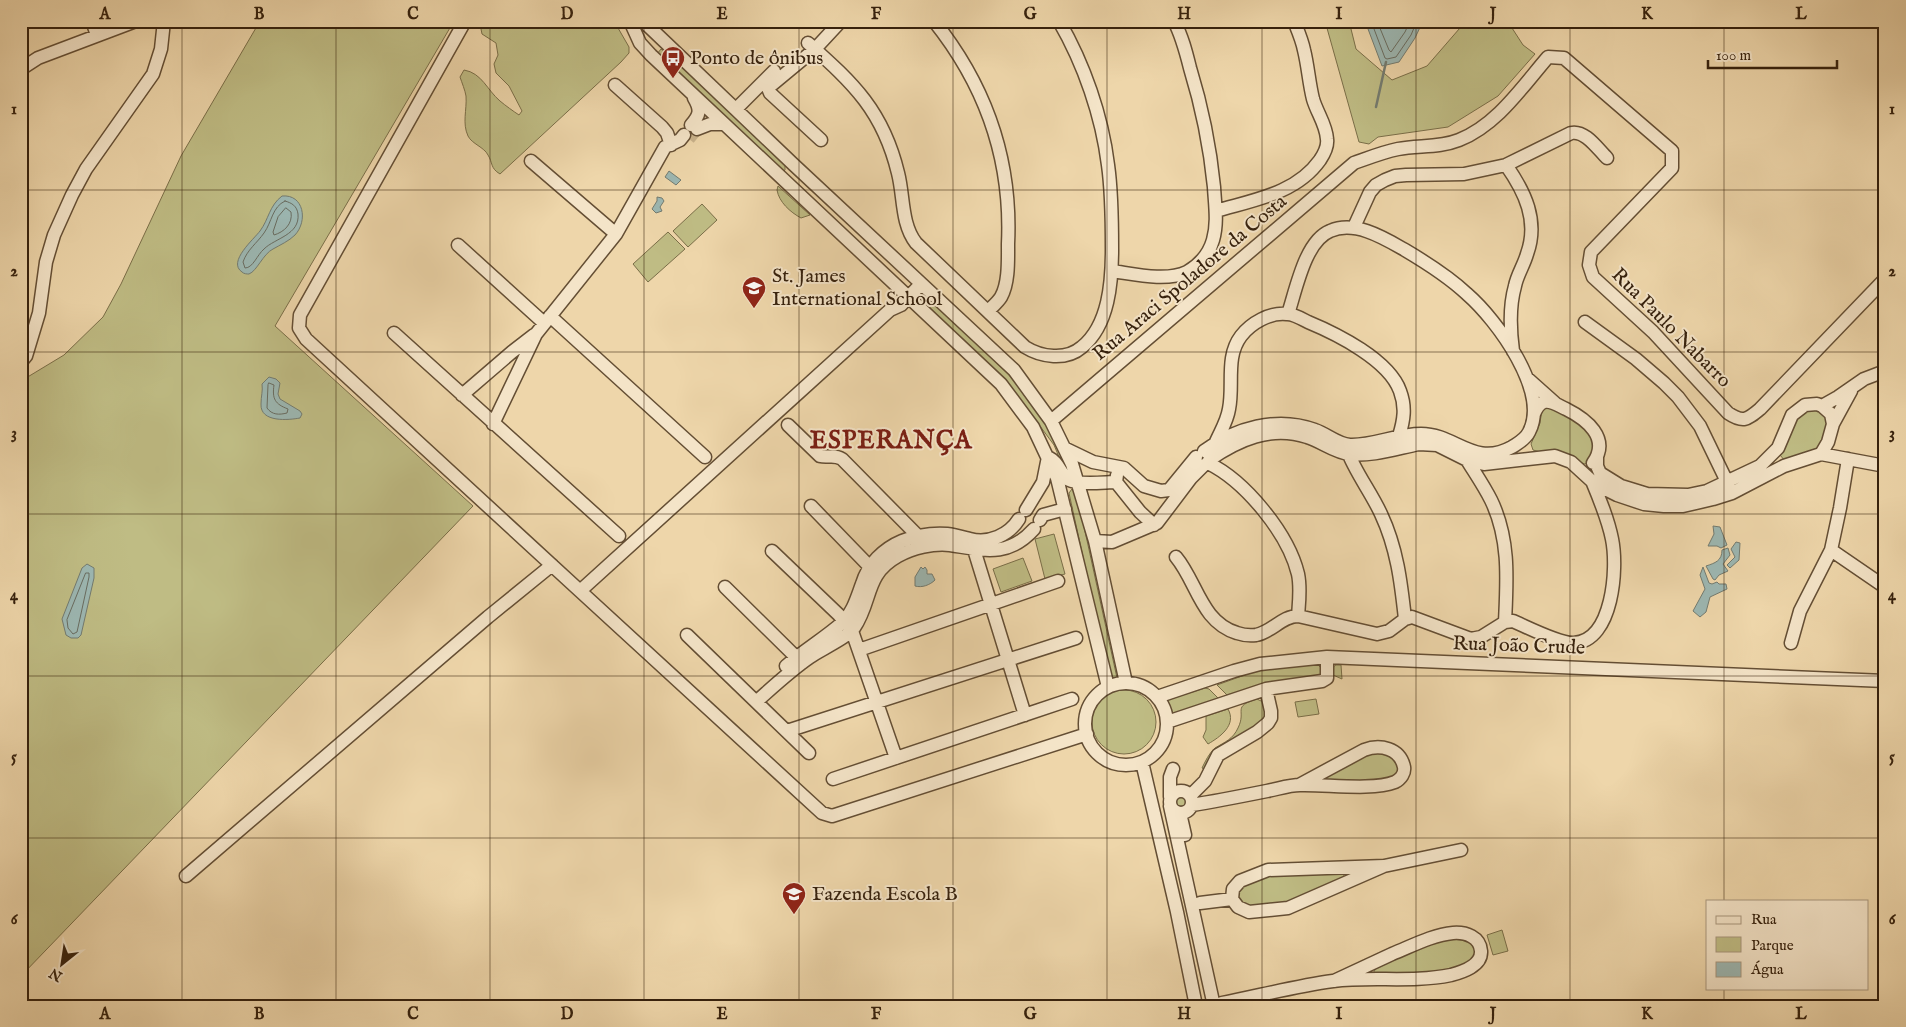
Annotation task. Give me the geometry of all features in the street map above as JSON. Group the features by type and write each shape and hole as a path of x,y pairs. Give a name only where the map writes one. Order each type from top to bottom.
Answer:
{"street":[{"path":"92,21 97,35"},
{"path":"21,69 38,58 136,21"},
{"path":"21,362 26,356 39,313 46,262 54,235 86,168 153,74 161,49 164,21"},
{"path":"465,21 300,315 299,328 306,339 827,816 832,816 1087,734"},
{"path":"630,21 640,43 651,55 1001,384 1033,427 1057,478 1108,687"},
{"path":"643,21 1014,370 1051,422 1066,449 1078,482 1095,541 1126,683"},
{"path":"736,109 763,80 812,46 830,21"},
{"path":"821,140 770,93 768,88 841,21"},
{"path":"934,21 956,51 983,100 991,120 1005,176 1009,222 1005,287 1001,297 988,311"},
{"path":"812,46 856,87 884,129 902,186 905,214 911,237 1025,347 1040,354 1057,356 1070,354 1078,350 1096,332 1104,310 1112,271 1111,190 1104,140 1083,69 1059,21"},
{"path":"1112,271 1164,276 1180,274 1188,271 1202,260 1210,248 1214,234 1216,211 1203,113 1187,56 1174,21"},
{"path":"1216,211 1271,195 1293,186 1311,172 1326,148 1327,137 1325,128 1313,98 1304,51 1294,21"},
{"path":"651,55 652,50 657,45 679,56"},
{"name":"Rua Araci Spoladore da Costa","path":"1051,422 1354,163 1398,148 1424,148 1457,141 1482,128 1506,107 1548,57"},
{"name":"Rua Paulo Nabarro","path":"1548,57 1564,58 1672,151 1672,168 1591,252 1589,265 1593,277 1654,332 1728,414 1738,420 1749,419 1755,414 1885,279"},
{"path":"615,85 662,127 667,133 670,144"},
{"path":"690,92 700,112 690,132"},
{"path":"493,424 536,334 616,234 664,149 690,132 710,124 723,124"},
{"path":"1354,228 1370,192 1376,185 1394,176 1464,174 1506,165 1576,132 1582,134 1607,158"},
{"path":"531,161 616,234"},
{"path":"1506,165 1526,197 1532,230 1528,253 1515,285 1512,301 1513,351"},
{"path":"1288,314 1305,262 1318,239 1330,231 1354,228 1387,240 1442,273 1469,295 1490,318 1513,351 1531,390 1534,414"},
{"path":"458,245 705,457"},
{"path":"580,590 890,310 901,305 905,295 918,281"},
{"path":"1490,318 1501,317 1505,314 1512,301"},
{"path":"1095,541 1112,542 1154,525 1160,520 1216,442 1229,411 1231,362 1240,337 1254,324 1271,316 1288,314 1349,342 1390,375 1400,390 1404,405 1403,424 1399,436"},
{"path":"1585,322 1636,359 1678,397 1704,433 1730,488"},
{"path":"394,333 619,536"},
{"path":"462,395 536,334"},
{"path":"1822,406 1864,379 1885,371"},
{"path":"1524,375 1555,403 1591,425 1597,437 1597,466 1600,473 1621,486 1647,494 1688,495 1730,488 1760,466 1775,452 1782,441 1789,420 1795,412 1805,405 1817,404 1822,406 1830,414 1833,424"},
{"path":"1821,454 1828,442 1833,424 1845,399 1858,383"},
{"path":"1466,455 1504,451 1522,441 1530,431 1537,407 1543,402 1555,403"},
{"path":"1216,442 1248,429 1284,424 1306,427 1346,449 1381,513 1392,540 1401,578 1404,619"},
{"path":"788,425 820,456 826,458 834,456 842,459 918,536"},
{"path":"1066,449 1093,462 1119,466 1127,470 1144,486 1165,491 1169,490 1204,459 1229,446 1260,436 1284,433 1308,437 1363,455 1419,444 1428,444 1466,455 1484,464 1555,456 1571,462 1592,481 1612,492 1644,504 1664,506 1697,504 1784,466 1821,454 1885,466"},
{"path":"1346,449 1360,444 1399,436 1432,435 1444,438 1466,455 1490,499 1503,536 1507,572 1504,622"},
{"path":"1522,441 1527,450 1535,457"},
{"path":"1775,452 1784,466"},
{"path":"1580,469 1590,465 1597,456"},
{"path":"1048,457 1057,463 1067,480 1078,482 1116,482"},
{"path":"973,545 1001,536 1012,529 1041,487 1048,457"},
{"path":"1204,459 1222,470 1248,494 1260,507 1283,540 1296,566 1298,576 1300,590 1298,616"},
{"path":"1791,644 1800,611 1831,550 1848,459"},
{"path":"1119,466 1116,482 1140,512 1154,525"},
{"path":"1176,557 1184,567 1197,596 1210,615 1229,630 1248,636 1267,632 1289,618 1298,616 1377,634 1390,631 1404,619 1412,618 1471,639 1481,637 1504,622 1513,621 1568,643 1584,642 1598,630 1607,611 1613,579 1614,554 1608,523 1592,481"},
{"path":"1608,523 1608,508 1612,492"},
{"path":"811,506 870,567"},
{"path":"754,699 799,659 848,626 866,605 876,575 887,563 898,556 935,545 973,545 996,550 1015,545 1024,539 1043,515 1065,509"},
{"path":"848,626 862,583 870,567 886,550 901,542 924,534 961,536 973,545 1025,715"},
{"path":"1831,550 1885,587"},
{"path":"772,551 848,626 859,650 896,758"},
{"path":"186,876 473,630 552,565"},
{"path":"859,650 1058,581"},
{"path":"725,587 799,659"},
{"path":"687,635 809,753"},
{"path":"787,731 1076,638"},
{"path":"1167,722 1266,689 1325,680 1327,678 1327,657"},
{"name":"Rua João Crude","path":"1157,697 1260,664 1327,657 1885,681"},
{"path":"1126,683 1138,684 1157,697 1162,705 1167,722 1166,735 1161,746 1153,755 1142,762 1130,765 1118,764 1096,752 1087,734 1086,716 1090,704 1098,694 1108,687 1126,683"},
{"path":"1174,805 1187,811 1189,793 1205,781 1218,755 1257,732 1268,723 1271,718 1271,710 1266,689"},
{"path":"833,779 1072,699"},
{"path":"1219,1005 1200,904 1174,805 1178,790 1189,793 1299,785 1317,781 1364,750 1376,747 1394,751 1404,767 1404,772 1400,779 1389,783 1337,786 1317,781"},
{"path":"1142,762 1177,912 1196,1006"},
{"path":"1173,769 1170,777 1174,805 1219,1005"},
{"path":"1384,866 1288,908 1249,912 1238,907 1232,899 1233,889 1240,881 1268,870 1384,866 1461,850"},
{"path":"1344,868 1346,882"},
{"path":"1200,904 1232,899"},
{"path":"1219,1005 1334,981 1428,978 1452,974 1477,963 1481,956 1480,944 1475,938 1467,934 1444,934 1419,942 1334,981"},
{"path":"1370,965 1374,979"}],"green space":[{"path":"260,21 454,21 275,326 473,506 21,976 21,381 64,355 103,317 121,284 181,156"},
{"path":"482,21 614,21 629,47 629,53 621,62 500,174 493,167 486,152 470,139 466,131 466,96 460,77 464,70 480,78 495,97 519,115 522,111 509,86 496,73 494,64 498,55 496,43 482,34 480,24"},
{"path":"1325,21 1349,21 1356,49 1392,80 1427,66 1466,21 1507,21 1507,24 1512,28 1523,45 1535,54 1498,96 1448,127 1378,137 1369,144 1359,142"},
{"path":"661,49 785,165 785,170 783,172 657,54"},
{"path":"778,186 810,215 801,218 789,210 780,199 777,190"},
{"path":"702,204 717,220 688,247 673,231"},
{"path":"668,232 685,249 648,282 633,264"},
{"path":"922,291 1014,380 1050,428 1071,474 1067,476 1054,445 1014,391 919,297"},
{"path":"1551,406 1584,422 1596,447 1587,463 1533,450 1531,444 1540,423 1542,409"},
{"path":"1815,409 1822,411 1829,420 1823,448 1785,461 1780,455 1792,425 1801,412"},
{"path":"1072,489 1076,490 1117,678 1111,678 1108,671 1069,493"},
{"path":"1054,534 1065,574 1045,579 1035,539"},
{"path":"1023,558 1032,581 1001,592 993,569"},
{"path":"1294,664 1317,664 1322,669 1321,675 1258,686 1227,695 1217,685 1253,672"},
{"path":"1341,665 1342,679 1333,675 1333,667"},
{"path":"1205,688 1209,689 1219,699 1173,714 1167,700"},
{"path":"1124,690 1142,695 1147,699 1151,704 1156,722 1151,740 1147,745 1142,749 1124,754 1106,749 1101,745 1097,740 1092,722 1097,704 1101,699 1106,695"},
{"path":"1257,699 1263,702 1267,711 1264,721 1207,771 1202,768 1213,750 1236,732 1244,704"},
{"path":"1316,699 1319,714 1298,717 1295,702"},
{"path":"1228,709 1230,715 1229,725 1222,734 1208,744 1203,737 1206,730 1206,716"},
{"path":"1384,749 1401,766 1394,779 1323,782 1320,778 1352,764 1373,750"},
{"path":"1181,792 1186,794 1188,799 1186,804 1181,806 1176,804 1174,799 1176,794"},
{"path":"1343,873 1343,878 1295,899 1273,906 1246,907 1237,898 1239,888 1262,876"},
{"path":"1502,930 1508,951 1493,955 1487,935"},
{"path":"1463,937 1472,940 1477,953 1470,964 1439,973 1373,973 1377,967 1422,945"}],"water":[{"path":"1365,21 1423,21 1415,38 1399,62 1382,66"},
{"path":"669,171 681,180 676,185 665,177"},
{"path":"282,196 295,199 299,204 302,210 302,223 295,235 269,251 255,270 249,274 244,273 238,268 240,257 260,231 274,204"},
{"path":"657,197 662,198 664,201 660,207 662,211 656,213 652,209 657,201"},
{"path":"269,377 276,379 280,383 278,394 280,399 300,411 302,414 300,418 276,419 265,414 261,404 262,384"},
{"path":"1713,526 1720,527 1727,545 1721,548 1708,546 1714,534"},
{"path":"1736,542 1740,543 1739,560 1730,568 1727,565 1735,557 1731,549"},
{"path":"1728,548 1730,555 1723,564 1728,571 1719,575 1715,580 1706,566 1717,561 1721,557 1722,550"},
{"path":"87,564 94,568 94,578 81,635 78,638 71,638 66,635 62,619 82,568"},
{"path":"921,567 923,569 925,567 927,574 932,574 935,580 926,586 920,587 915,586 915,577"},
{"path":"1703,567 1709,583 1726,584 1727,589 1710,597 1706,612 1700,617 1693,611 1705,589 1700,575"}],"waterway":[{"path":"1376,107 1386,62"}],"tunnel":[{"path":"689,139 697,129"}],"place":[{"name":"Ponto de ônibus","path":"673,79"},
{"name":"St. James International School","path":"754,309"},
{"name":"Fazenda Escola B","path":"794,915"}],"district":[{"name":"ESPERANÇA","path":"891,441"}]}
